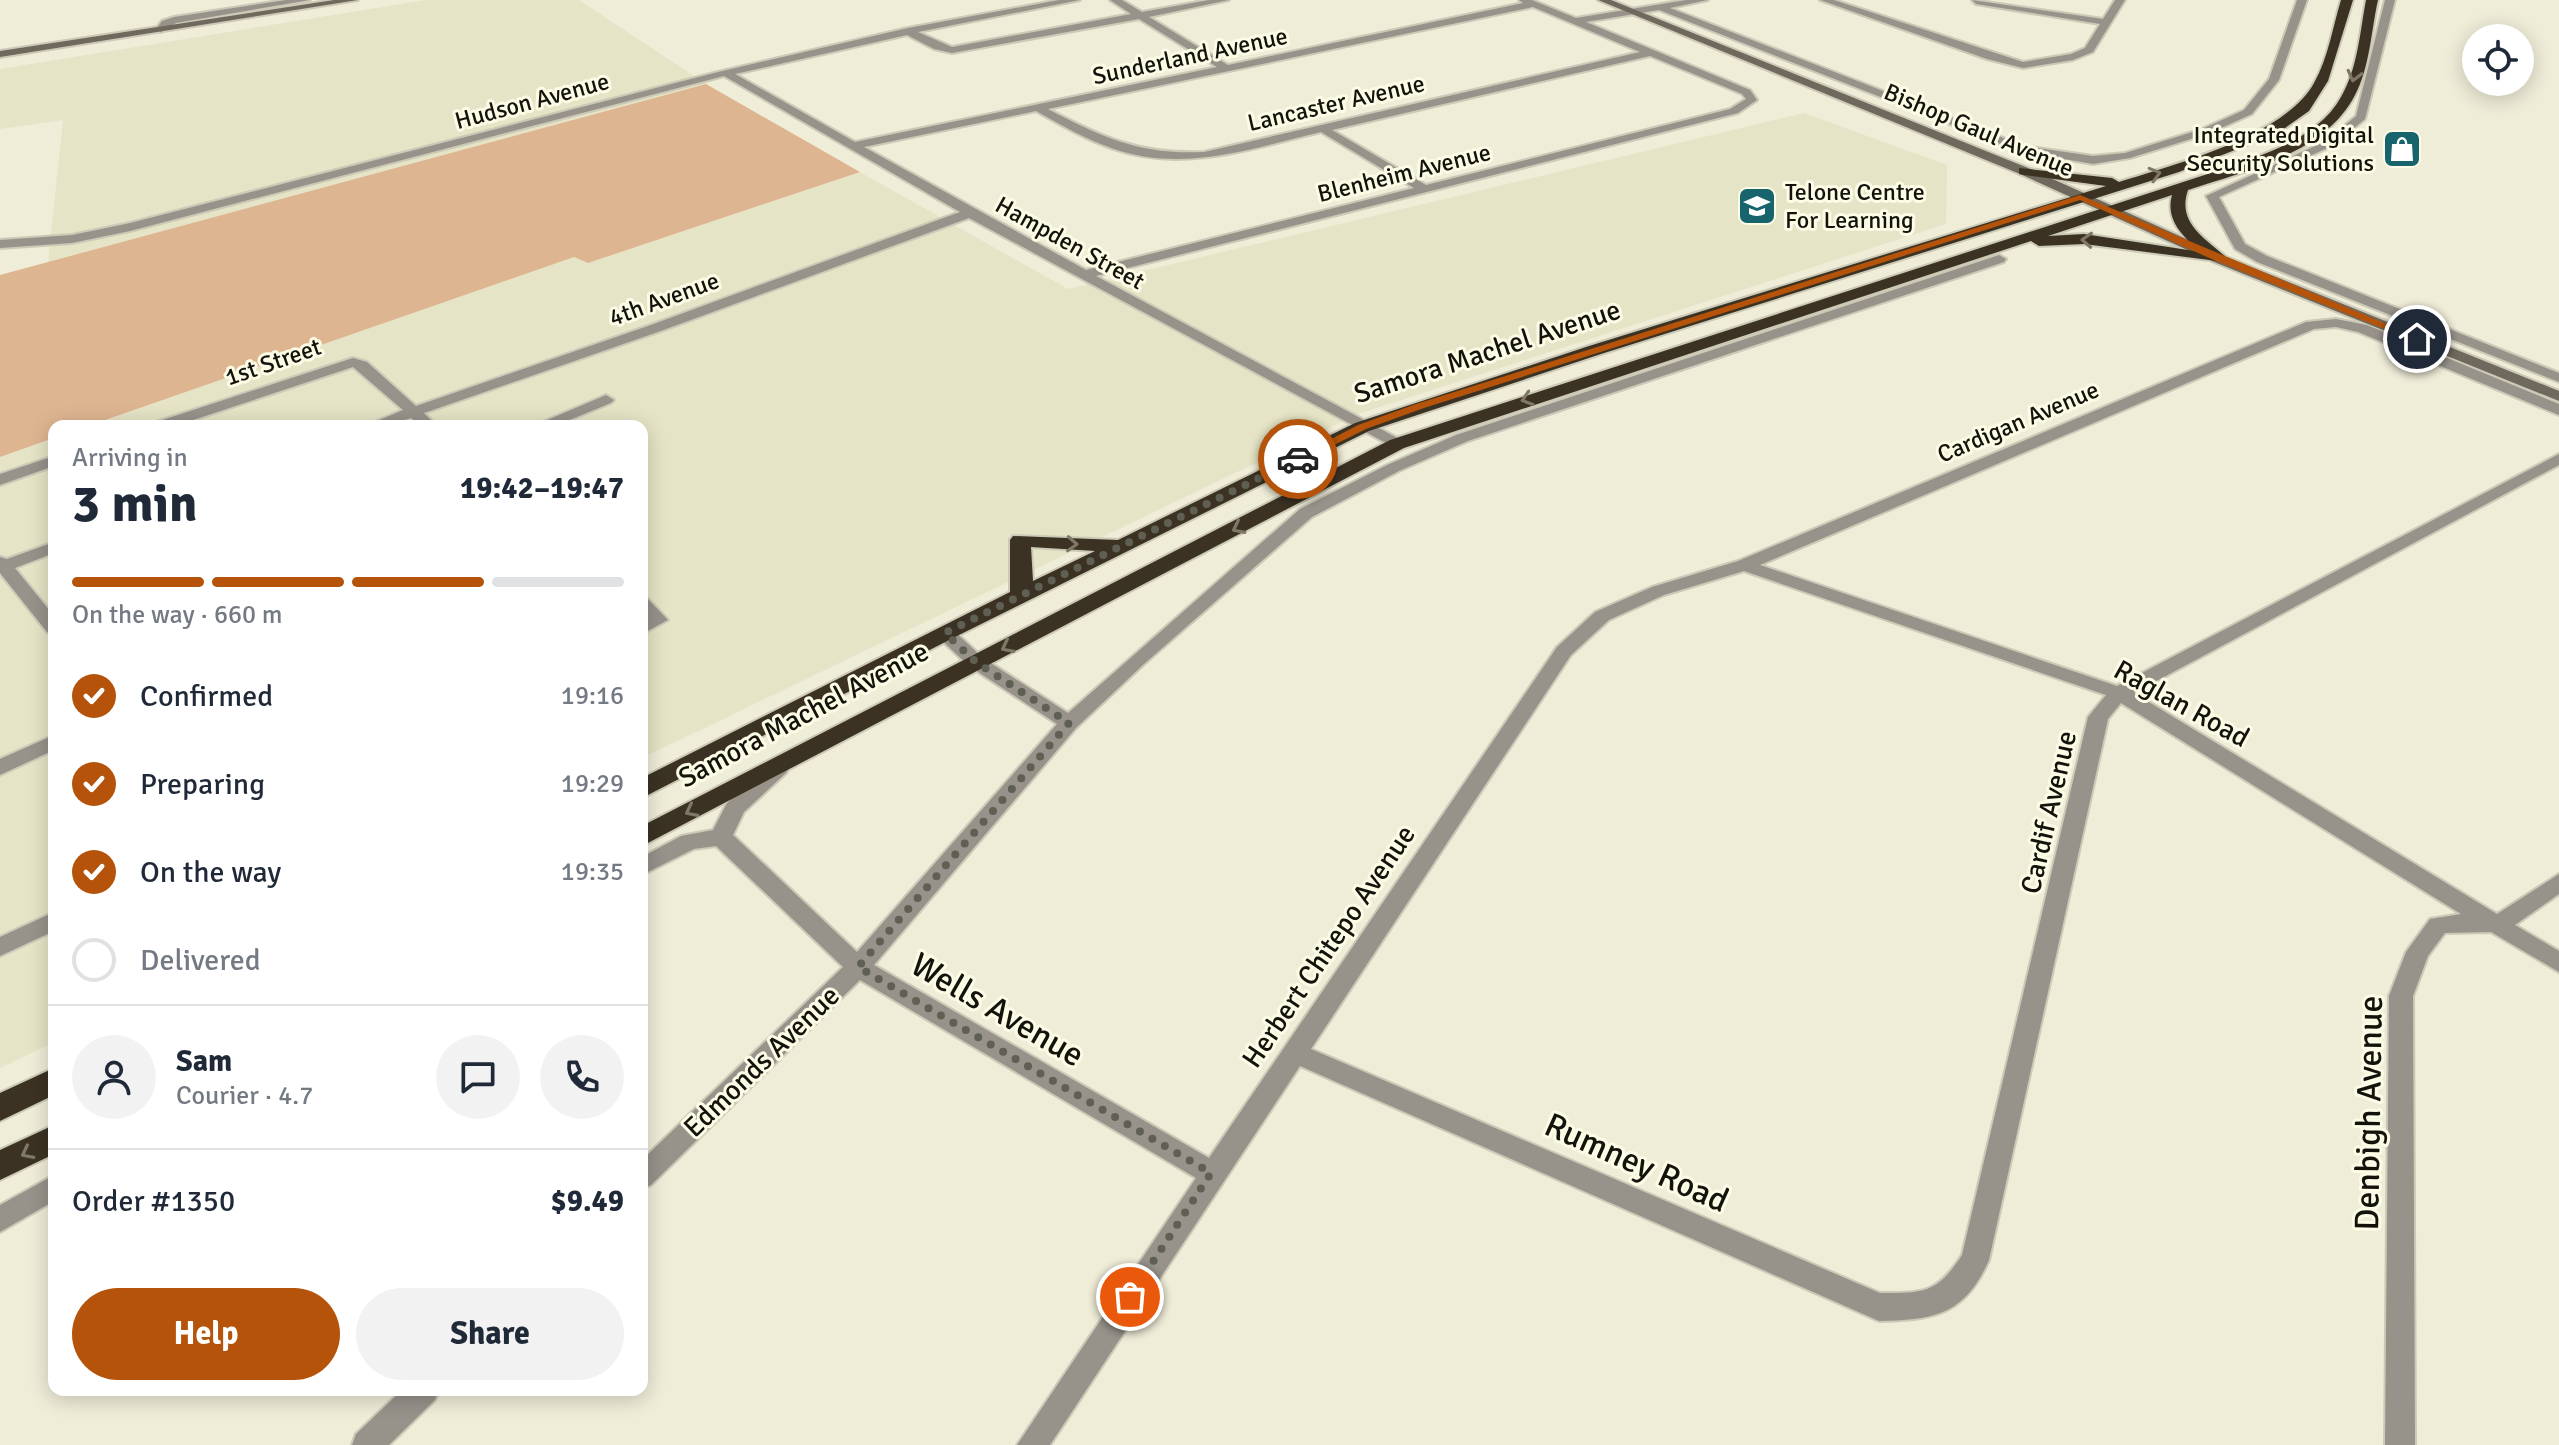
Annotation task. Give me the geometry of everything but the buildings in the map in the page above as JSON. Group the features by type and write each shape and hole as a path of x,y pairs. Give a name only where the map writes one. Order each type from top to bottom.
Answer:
{"highway":[{"name":"Samora Machel Avenue","path":"648,786 945,633 1362,427 1582,354 2036,213 2237,146 2273,130 2304,108 2322,81 2347,0"},
{"name":"Samora Machel Avenue","path":"648,834 1397,444 2003,251 2107,210 2182,187 2287,148 2331,120 2348,99 2372,0"},
{"path":"2024,171 2123,183"},
{"path":"2036,213 2045,196 2047,183"},
{"path":"2182,187 2174,201 2177,219 2219,259"},
{"path":"2003,251 2084,239 2219,259"},
{"path":"1021,596 1023,569 1020,540 1124,546"},
{"path":"0,1108 48,1084"},
{"path":"0,1166 48,1142"}],"main road":[{"path":"0,54 353,0"},
{"name":"Bishop Gaul Avenue","path":"1603,0 2024,171 2219,259 2559,396"}],"street":[{"path":"161,29 165,23 174,20 305,0"},
{"name":"Hudson Avenue","path":"0,244 72,239 212,207 726,73 908,31 1075,0"},
{"path":"1115,0 1228,69"},
{"path":"908,31 938,47 952,50 1224,0"},
{"path":"1577,21 1703,0"},
{"path":"1825,0 2023,65 2073,57 2089,50 2120,0"},
{"name":"Bishop Gaul Avenue","path":"1663,9 2022,149 2093,160 2126,156 2206,131 2248,112 2274,80 2302,0"},
{"path":"2390,0 2361,117 2330,143 2212,196 2240,246 2262,259 2559,378"},
{"path":"1976,1 2104,22"},
{"path":"1529,2 1649,53"},
{"name":"Sunderland Avenue","path":"854,146 1228,69 1529,2"},
{"name":"Blenheim Avenue","path":"1084,275 1734,111 1752,100 1746,92 1649,53"},
{"name":"Lancaster Avenue","path":"1038,108 1123,150 1175,158 1204,156 1649,53"},
{"name":"Hampden Street","path":"726,73 970,213 1397,444"},
{"path":"1325,130 1426,190"},
{"name":"4th Avenue","path":"388,420 653,329 970,213"},
{"name":"Edmonds Avenue","path":"648,1171 858,967 1069,723 1306,513 1393,468 1462,438 2003,251"},
{"name":"Cardigan Avenue","path":"1744,565 2311,325 2336,323 2362,328 2559,410"},
{"name":"1st Street","path":"177,420 353,362 362,365 423,420"},
{"path":"556,420 606,400"},
{"name":"Cardif Avenue","path":"1956,1292 1975,1260 2098,717 2119,693 2559,459"},
{"path":"0,480 48,463"},
{"path":"48,549 1,566 48,618"},
{"name":"Raglan Road","path":"1744,565 2119,693 2559,963"},
{"name":"Herbert Chitepo Avenue","path":"1032,1445 1211,1173 1564,651 1602,616 1658,591 1744,565"},
{"path":"945,633 976,662 1069,723"},
{"path":"0,768 48,745"},
{"path":"648,864 689,842 721,837 735,808 785,762"},
{"name":"Wells Avenue","path":"721,837 858,967 1211,1173"},
{"path":"2500,924 2559,882"},
{"name":"Denbigh Avenue","path":"2400,1445 2401,996 2418,952 2438,925 2465,922 2500,924"},
{"path":"0,947 48,924"},
{"name":"Rumney Road","path":"1293,1052 1879,1307 1926,1306 1956,1292"},
{"path":"0,1220 48,1191"},
{"path":"367,1445 418,1396"}],"shaded area":[{"path":"426,0 579,0 706,84 48,262 63,120 0,129 0,69"},
{"path":"706,84 860,172 588,263 574,257 105,420 48,420 48,440 0,457 0,275"},
{"path":"1804,113 1947,165 1946,224 1358,414 648,755 648,420 105,420 574,256 588,263 860,172 1068,289"},
{"path":"48,440 48,1045 0,1068 0,457"}],"way so far":[{"path":"1130,1297 1211,1173 858,967 1069,723 976,662 945,633 1298,459"}],"place":[{"name":"Integrated Digital Security Solutions","path":"2402,149"},
{"name":"Telone Centre For Learning","path":"1757,206"}],"route":[{"path":"1298,459 1362,427 1420,406 2080,198 2219,259 2417,339"}]}
